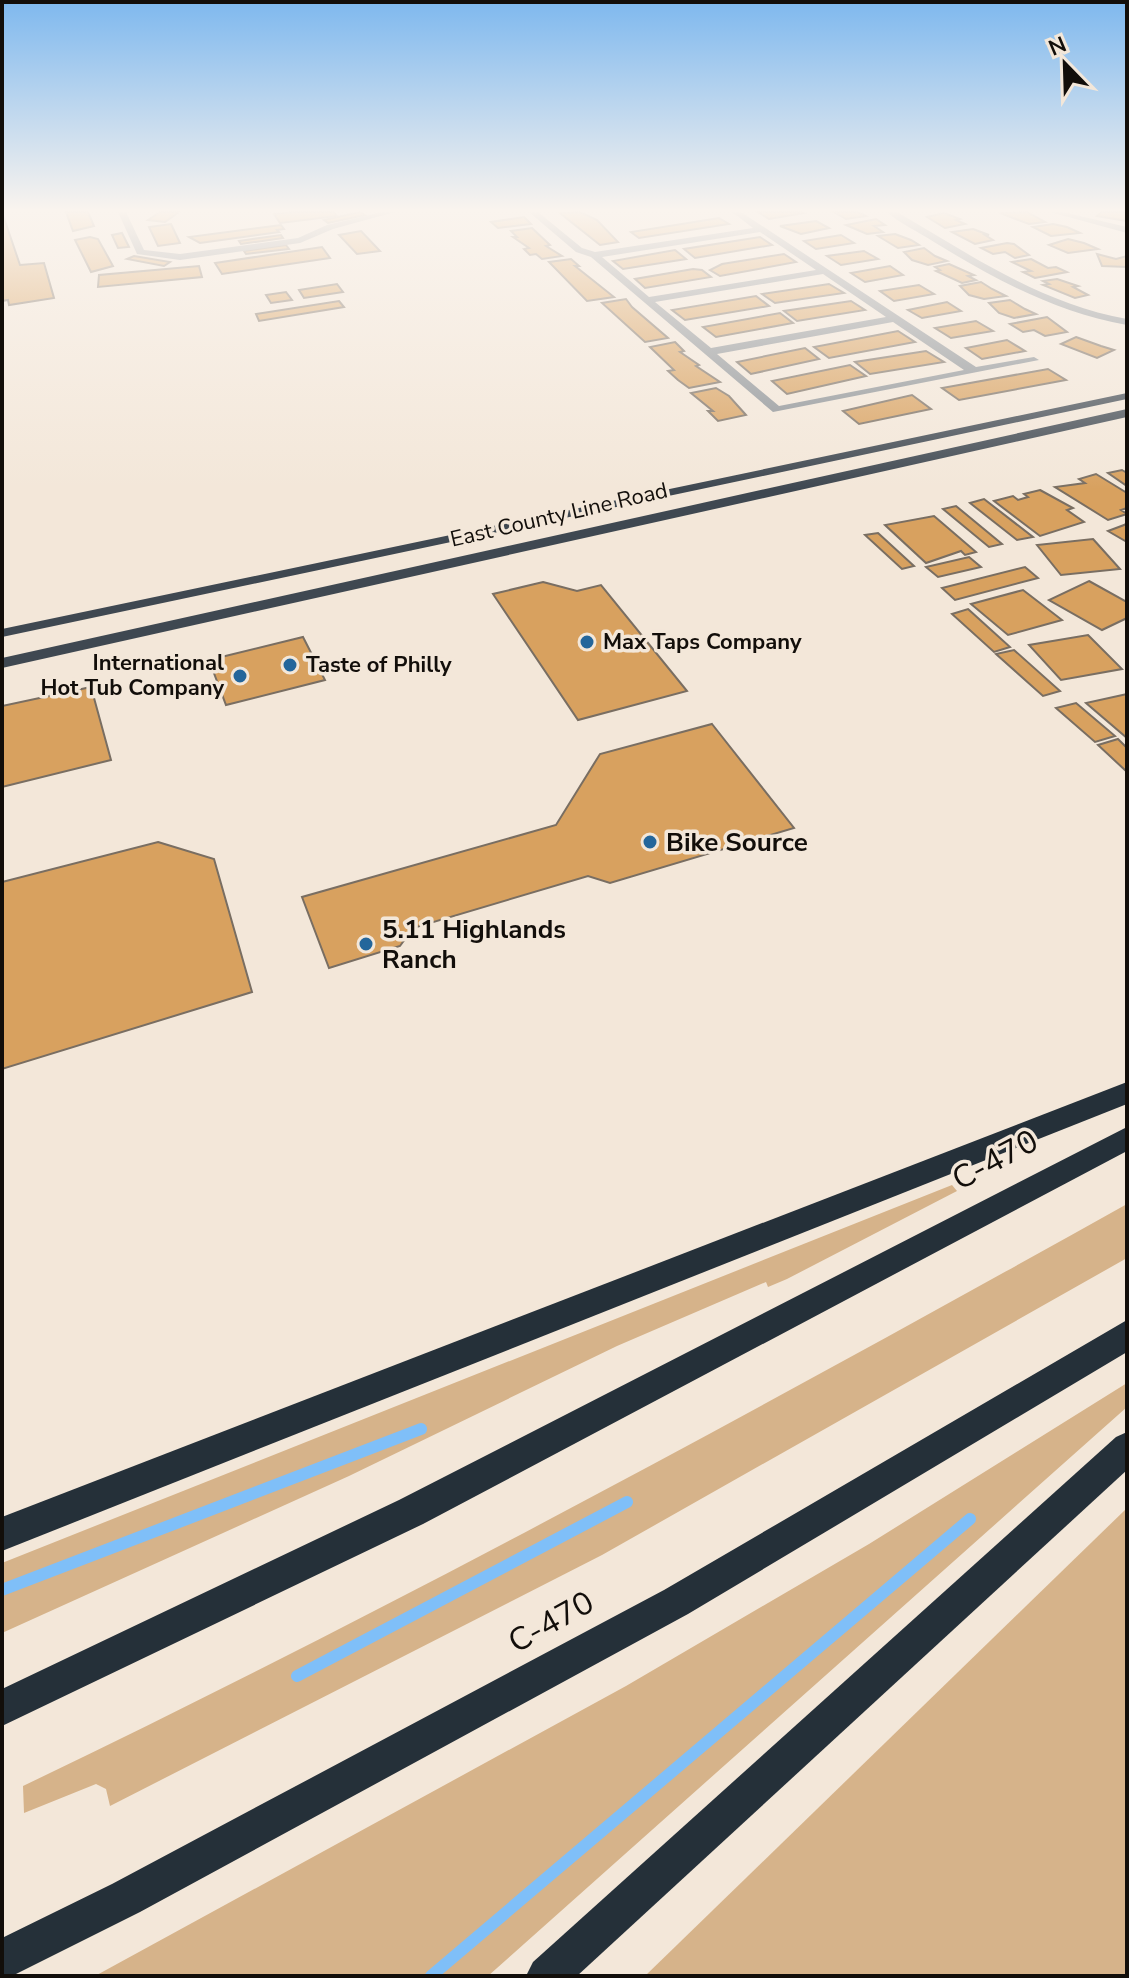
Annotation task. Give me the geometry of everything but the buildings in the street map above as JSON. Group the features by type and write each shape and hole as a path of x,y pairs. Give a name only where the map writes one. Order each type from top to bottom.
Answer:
{"highway":[{"path":"2,1534 1127,1093"},
{"name":"C-470","path":"2,1708 411,1512 1127,1138"},
{"name":"C-470","path":"2,1960 139,1891 676,1602 1127,1335"},
{"path":"547,1976 1127,1448"}],"main road":[{"name":"East County Line Road","path":"2,633 1127,396"},
{"name":"East County Line Road","path":"2,663 1127,413"}],"street":[{"path":"652,304 777,410 1034,360"},
{"path":"875,304 974,371"},
{"path":"1053,304 1108,326 1127,322"},
{"path":"708,352 896,318"}],"shaded area":[{"path":"952,1185 957,1191 787,1279 768,1287 766,1282 617,1346 349,1476 2,1633 2,1563"},
{"path":"1127,1204 1127,1258 602,1555 110,1806 106,1789 96,1784 24,1813 23,1786 303,1648 579,1504"},
{"path":"1127,1383 1127,1407 488,1976 95,1976 626,1686 869,1544"},
{"path":"1127,1508 1127,1976 645,1976"}],"waterway":[{"path":"2,1590 421,1429"},
{"path":"297,1676 627,1502"},
{"path":"431,1976 970,1519"}],"place":[{"name":"Max Taps Company","path":"587,642"},
{"name":"Taste of Philly","path":"290,665"},
{"name":"International Hot Tub Company","path":"240,676"},
{"name":"Bike Source","path":"650,842"},
{"name":"5.11 Highlands Ranch","path":"366,944"}]}
